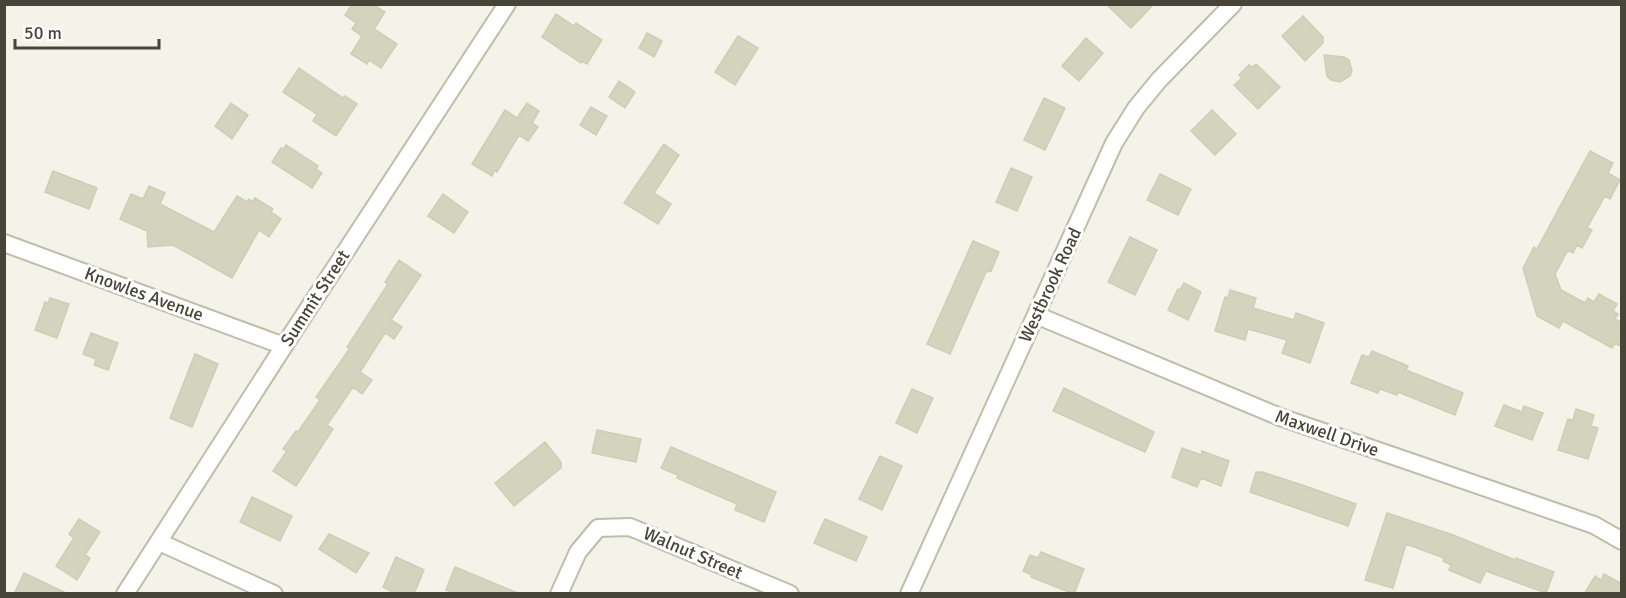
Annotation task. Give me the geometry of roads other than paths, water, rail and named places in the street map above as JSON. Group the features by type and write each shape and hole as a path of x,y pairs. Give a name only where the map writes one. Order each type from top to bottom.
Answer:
{"street":[{"name":"Summit Street","path":"126,594 284,346 507,4"},
{"name":"Westbrook Road","path":"909,594 1114,143 1136,108 1159,80 1233,4"},
{"name":"Knowles Avenue","path":"4,243 284,346"},
{"name":"Maxwell Drive","path":"1036,315 1280,417 1594,525 1622,541"},
{"name":"Walnut Street","path":"559,594 578,552 598,528 630,526 790,594"},
{"path":"159,542 273,594"}]}
